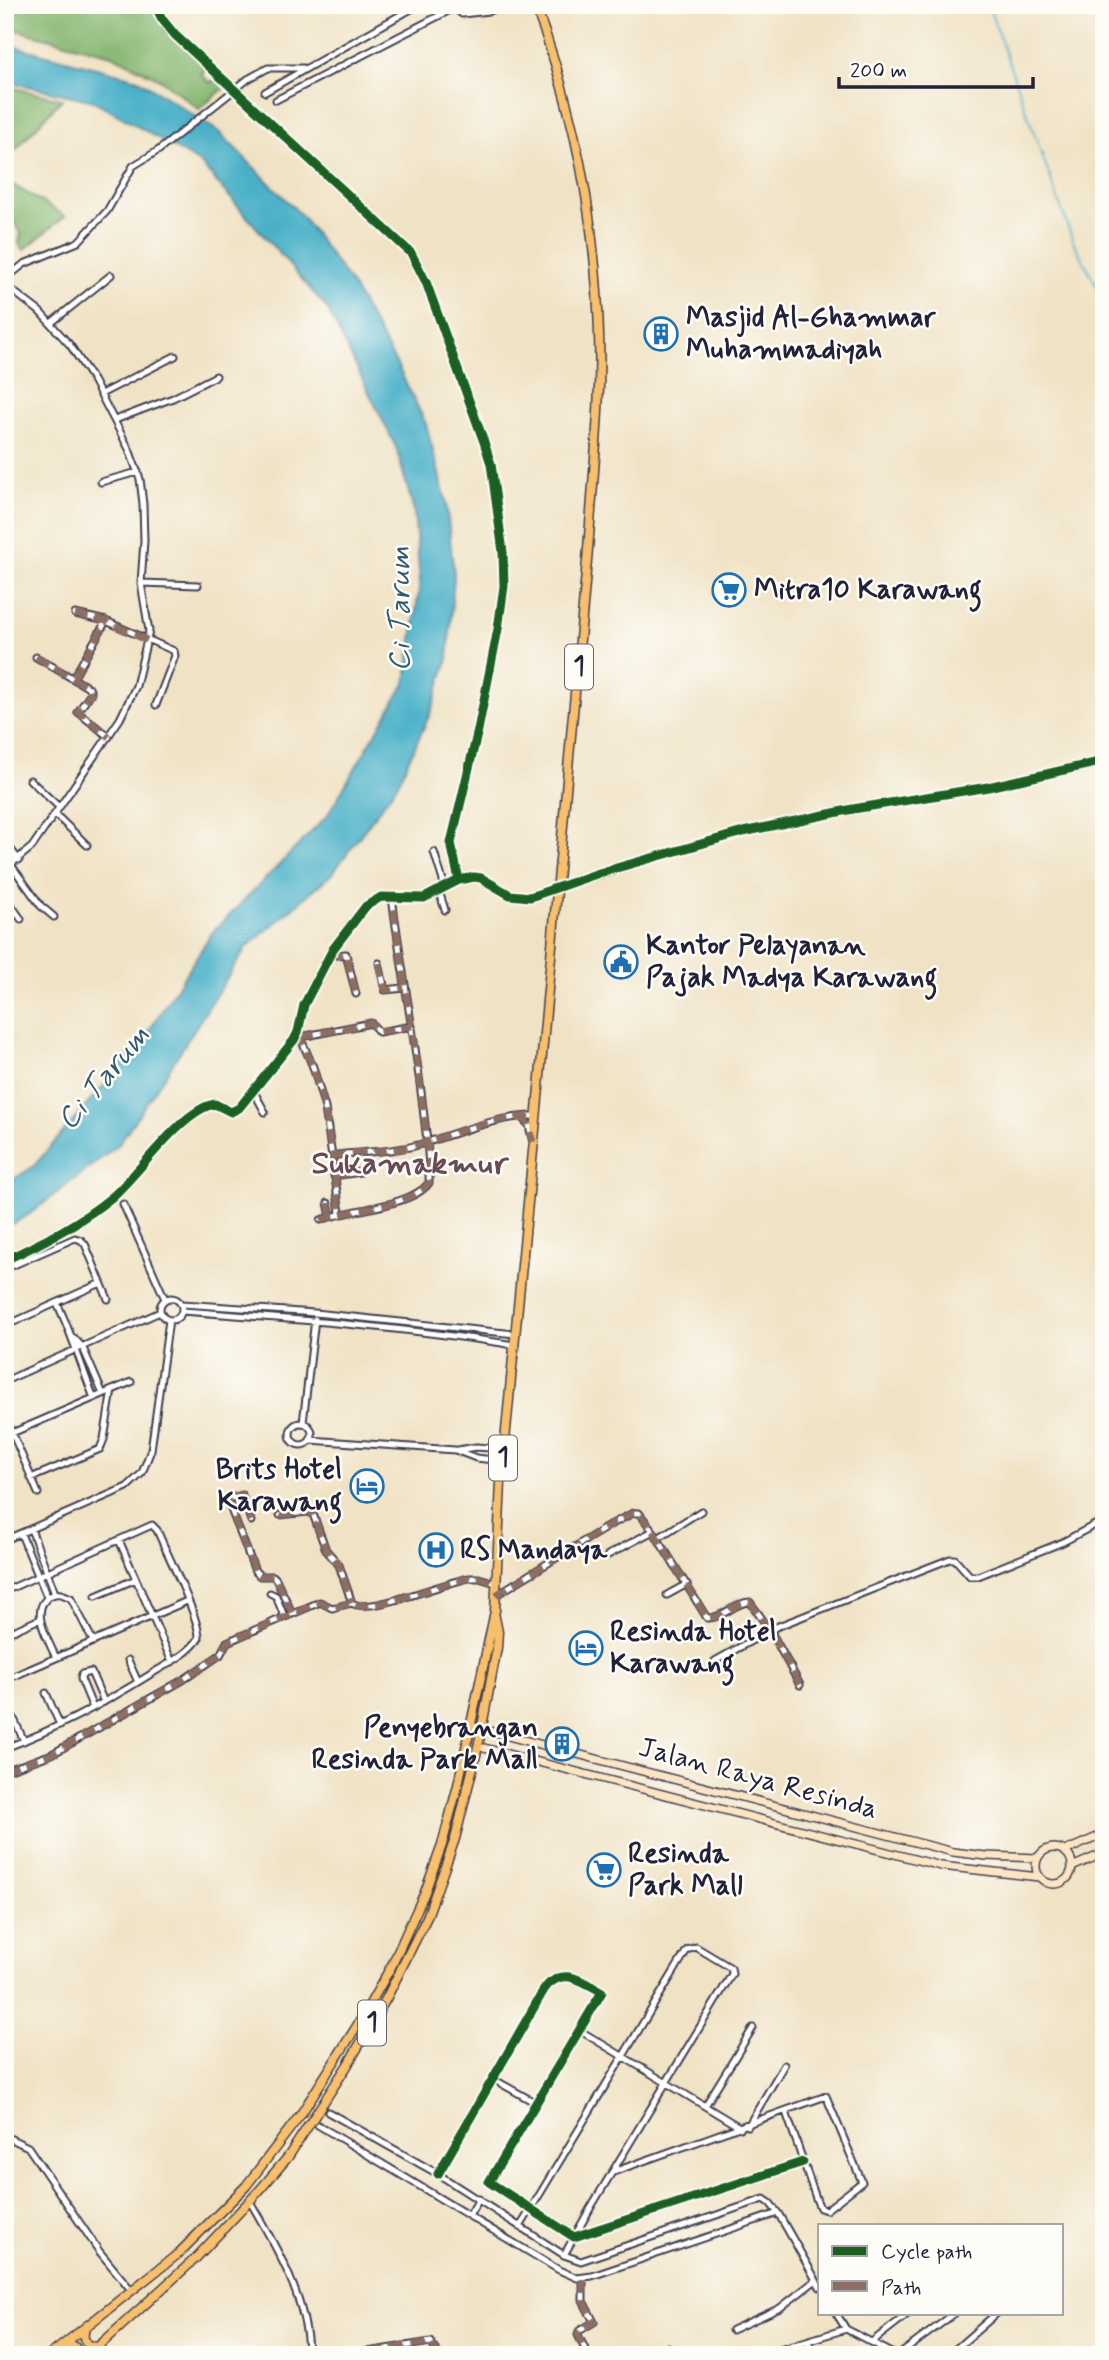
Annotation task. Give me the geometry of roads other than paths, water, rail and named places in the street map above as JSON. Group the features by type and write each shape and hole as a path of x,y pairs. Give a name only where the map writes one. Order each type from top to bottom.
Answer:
{"main road":[{"name":"1","path":"53,2352 178,2254 257,2172 301,2114 368,2009 410,1925 438,1857 449,1821 495,1611 504,1449 585,602 596,445 599,338 593,242 583,174 550,45 535,5"},
{"name":"1","path":"89,2355 195,2259 288,2157 334,2088 386,1999 427,1917 455,1839 482,1728 497,1648 495,1611"},
{"path":"87,2325 83,2333 85,2342 88,2346 98,2347"},
{"path":"53,2352 72,2345 79,2355"}],"street":[{"path":"155,5 175,35 411,253 426,282 480,428 491,464 503,552 504,586 484,702 451,843 459,880"},
{"path":"265,92 418,5"},
{"path":"276,100 454,7 462,14 489,11 507,5"},
{"path":"345,47 354,60"},
{"path":"5,279 24,264 78,242 107,211 132,166 159,150 248,79 268,68 306,68"},
{"path":"51,323 110,275"},
{"path":"5,285 32,304 75,351 116,420 138,471 144,526 141,583 149,641 136,686 109,737 32,847 8,867 41,906 54,917"},
{"path":"101,394 175,356"},
{"path":"116,420 173,398 216,376"},
{"path":"101,482 138,471"},
{"path":"141,583 198,584"},
{"path":"75,614 106,621 175,652 156,705"},
{"path":"74,677 106,621"},
{"path":"36,657 74,677 90,690 91,693 78,710 79,714 109,737"},
{"path":"340,1213 322,1094 300,1034 304,1005 329,956 344,931 366,906 382,897 416,899 459,880 481,878 510,895 522,898 700,844 790,821 988,786 1104,761"},
{"path":"30,780 59,807"},
{"path":"55,814 87,845"},
{"path":"5,842 19,860"},
{"path":"434,852 445,911"},
{"path":"5,896 21,919"},
{"path":"321,1220 340,1213 390,1203 425,1188 429,1183 428,1141 392,897"},
{"path":"329,956 346,954 356,994"},
{"path":"379,962 386,990 404,988"},
{"path":"5,1259 51,1238 114,1195 181,1124 201,1109 215,1104 234,1112 254,1092 300,1034 371,1023 379,1031 412,1026"},
{"path":"254,1092 265,1112"},
{"path":"331,1156 398,1148 518,1117 535,1116"},
{"path":"518,1117 526,1121 533,1142"},
{"path":"334,1176 360,1172"},
{"path":"328,1203 331,1216"},
{"path":"123,1204 165,1299"},
{"path":"5,1269 75,1238 85,1244 108,1299"},
{"path":"5,1326 101,1283"},
{"path":"160,1312 161,1303 165,1299 177,1299 182,1308 180,1316 169,1320"},
{"path":"57,1303 94,1398"},
{"path":"182,1308 315,1313 515,1334"},
{"path":"182,1308 456,1336 514,1345"},
{"path":"160,1312 169,1320"},
{"path":"5,1381 160,1312"},
{"path":"303,1423 315,1313"},
{"path":"5,1540 128,1487 142,1473 151,1450 169,1320"},
{"path":"72,1336 83,1348 103,1394"},
{"path":"12,1433 131,1382"},
{"path":"31,1478 100,1449 112,1390"},
{"path":"5,1416 38,1493"},
{"path":"303,1423 311,1429 310,1440 304,1446 296,1445 290,1440 289,1432 293,1425 303,1423"},
{"path":"310,1440 455,1450 476,1447 504,1449"},
{"path":"455,1450 476,1458 503,1461"},
{"path":"251,1521 242,1496 228,1499 255,1571 260,1576 273,1576 276,1579 292,1613"},
{"path":"658,1538 701,1511"},
{"path":"280,1515 308,1512 313,1514 326,1550 339,1565 352,1603"},
{"path":"496,1595 612,1524 633,1513 639,1513 658,1538 707,1618 714,1618 743,1602 750,1602 770,1630 800,1685"},
{"path":"715,1661 770,1630 950,1559 955,1559 970,1576 978,1576 1063,1542 1104,1520"},
{"path":"5,1591 155,1526 199,1632 196,1643 172,1662 60,1725 5,1748"},
{"path":"31,1529 55,1593"},
{"path":"608,1555 653,1531"},
{"path":"21,1534 47,1597"},
{"path":"120,1541 172,1662"},
{"path":"5,1771 52,1754 89,1734 192,1674 220,1655 227,1642 320,1602 332,1608 352,1603 360,1607 469,1578 496,1583"},
{"path":"96,1596 136,1579"},
{"path":"667,1595 687,1584"},
{"path":"56,1658 40,1619 41,1607 47,1597 55,1593 71,1598 93,1642"},
{"path":"270,1593 276,1597 284,1616"},
{"path":"5,1680 187,1601"},
{"path":"6,1634 40,1619"},
{"path":"128,1660 138,1682"},
{"path":"93,1708 81,1679 82,1674 88,1671 93,1674 104,1702"},
{"path":"46,1693 60,1725"},
{"path":"5,1699 24,1741"},
{"name":"Jalan Raya Resinda","path":"470,1726 969,1854 1037,1858"},
{"name":"Jalan Raya Resinda","path":"484,1748 941,1866 1039,1877"},
{"path":"646,1789 650,1772"},
{"path":"860,1845 864,1828"},
{"path":"1065,1851 1104,1834"},
{"path":"1050,1848 1065,1851 1071,1858 1069,1878 1062,1883 1049,1884 1039,1877 1035,1868 1037,1858 1050,1848"},
{"path":"1072,1867 1104,1853"},
{"path":"520,2227 688,1950 696,1947 720,1960 731,1968 732,1975 564,2255"},
{"path":"438,2174 545,1988 559,1977 572,1976 602,1992 489,2182 574,2237"},
{"path":"705,2106 753,2028"},
{"path":"579,2029 741,2127"},
{"path":"748,2126 783,2065"},
{"path":"493,2078 536,2103"},
{"path":"613,2172 826,2096 861,2184 824,2210 817,2201 786,2112"},
{"path":"328,2112 438,2174 574,2260 589,2260 764,2199 778,2213 818,2284"},
{"path":"318,2125 559,2270 583,2279 778,2213"},
{"path":"5,2136 28,2147 85,2232 132,2291"},
{"path":"574,2237 803,2162"},
{"path":"469,2216 479,2199"},
{"path":"252,2205 270,2236 299,2302 307,2325 308,2353 370,2352 430,2342 438,2355"},
{"path":"583,2279 583,2301 594,2322 578,2335 589,2355"},
{"path":"732,2330 780,2308 816,2280"},
{"path":"837,2314 846,2329 898,2355 954,2314"},
{"path":"873,2341 908,2314"},
{"path":"949,2355 996,2314"},
{"path":"761,2355 846,2329"},
{"path":"808,2341 814,2355"},
{"path":"668,2347 671,2355"}],"water":[{"path":"5,44 138,79 219,132 302,216 352,285 426,424 446,501 454,575 448,659 431,712 397,785 332,874 246,948 118,1145 30,1214 5,1228 5,1185 34,1166 143,1040 212,933 327,816 406,682 420,582 414,511 396,447 327,308 200,163 94,101 5,81"}],"waterway":[{"path":"988,5 1073,241 1104,299"},
{"path":"1104,947 1104,964"}],"place":[{"name":"Masjid Al-Ghammar Muhammadiyah","path":"661,334"},
{"name":"Mitra10 Karawang","path":"729,590"},
{"name":"Kantor Pelayanan Pajak Madya Karawang","path":"621,962"},
{"name":"Brits Hotel Karawang","path":"367,1486"},
{"name":"RS Mandaya","path":"436,1550"},
{"name":"Resinda Hotel Karawang","path":"586,1648"},
{"name":"Penyebrangan Resinda Park Mall","path":"562,1744"},
{"name":"Resinda Park Mall","path":"604,1870"}],"district":[{"name":"Sukamakmur","path":"410,1164"}],"water label":[{"name":"Ci Tarum","path":"400,609"},
{"name":"Ci Tarum","path":"104,1078"}]}
